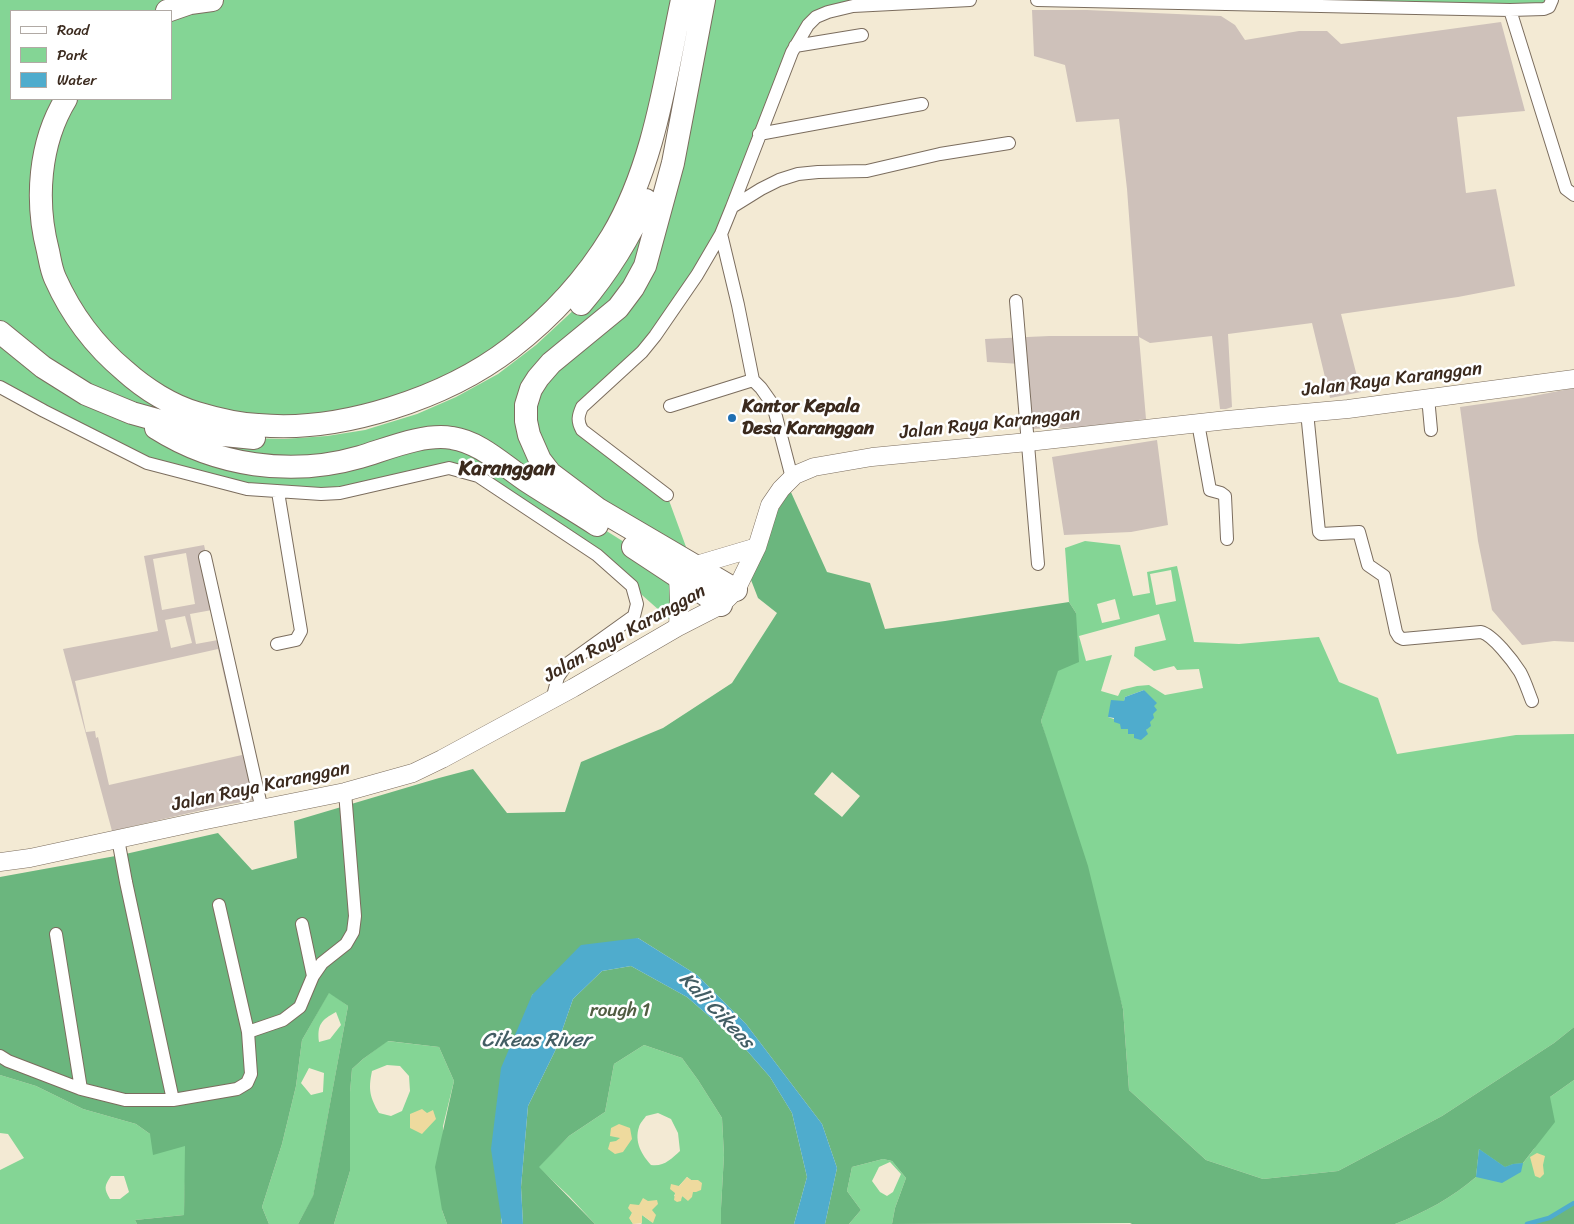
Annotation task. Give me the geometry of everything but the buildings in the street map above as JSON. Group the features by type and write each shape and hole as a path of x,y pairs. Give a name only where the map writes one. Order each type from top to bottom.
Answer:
{"highway":[{"path":"170,10 190,3 212,0"},
{"path":"65,100 59,112 46,150 40,188 43,231 54,275 72,311 108,357 139,383 169,401 195,413 258,425 298,426 346,420 392,409 439,390 476,371 510,349 548,317 582,280 612,236 635,192 692,5"},
{"path":"0,332 43,367 86,394 132,413 204,432 248,438 284,439 327,436 365,430 417,414 456,397 498,374 536,346 578,306 601,280 632,231 648,196 660,159 692,5"},
{"path":"692,5 673,163 645,266 633,288 618,308 551,362 538,378 531,390 526,405 526,422 529,435 540,460 550,473 686,571 728,598"},
{"path":"132,413 174,440 207,453 245,463 266,466 319,465 354,459 417,440 436,437 462,440 473,444 527,480 686,571"}],"street":[{"path":"667,495 582,430 578,421 579,413 582,406 642,352 697,275 721,234 795,46 808,25 816,17 828,12 853,6 970,0"},
{"path":"1037,0 1510,10 1544,9 1549,7 1552,0"},
{"path":"1510,10 1566,189 1574,194"},
{"path":"795,46 862,35"},
{"path":"759,134 922,104"},
{"path":"732,207 761,189 779,180 798,174 827,171 867,171 940,154 1009,142"},
{"path":"721,234 738,305 752,380 761,388 773,405 792,478"},
{"path":"1016,301 1038,564"},
{"path":"670,406 752,380"},
{"name":"Jalan Raya Karanggan","path":"0,862 30,858 345,792 413,773 442,759 552,700 728,598 757,547 770,505 781,489 792,478 814,468 872,457 1348,408 1574,380"},
{"path":"0,387 147,463 247,489 321,494 340,493 449,468 478,476 597,555 632,586 637,604 634,616 567,664 558,677 552,700"},
{"path":"1428,398 1431,430"},
{"path":"1307,412 1319,532 1321,534 1359,532 1367,564 1384,576 1396,632 1399,637 1403,639 1486,633 1518,668 1532,701"},
{"path":"1198,423 1210,490 1225,496 1227,538"},
{"path":"277,644 296,640 301,631 278,492"},
{"path":"678,627 679,600 686,571 757,547"},
{"path":"205,557 262,810"},
{"path":"248,1032 284,1020 300,1007 313,976 322,963 346,944 353,932 355,916 345,792"},
{"path":"118,839 173,1100"},
{"path":"0,1056 8,1061 81,1089 125,1100 173,1100 237,1089 247,1083 251,1074 248,1032 219,905"},
{"path":"302,924 313,976"},
{"path":"56,934 81,1089"}],"shaded area":[{"path":"1032,10 1087,10 1221,16 1235,25 1245,40 1299,31 1327,31 1341,44 1501,22 1525,111 1457,117 1466,193 1496,189 1515,286 1458,297 1341,314 1361,392 1330,398 1312,323 1228,334 1232,407 1226,409 1220,409 1212,336 1150,343 1139,337 1146,419 1085,427 1029,429 1021,364 987,362 985,339 1049,336 1138,336 1127,189 1119,119 1076,122 1065,65 1034,56"},
{"path":"1574,388 1574,642 1554,641 1522,645 1492,610 1478,541 1460,407"},
{"path":"1157,440 1168,525 1131,532 1064,535 1052,457"},
{"path":"204,545 262,799 224,805 112,831 63,649 158,631 144,556","holes":["186,553 195,604 162,610 153,559","212,610 218,640 196,644 190,614","185,616 192,643 171,648 165,620","218,649 242,755 109,785 98,737 96,738 95,731 86,732 75,681"]}],"green space":[{"path":"0,0 682,0 654,134 581,280 439,390 247,438 284,439 327,436 365,430 417,414 456,397 498,374 536,345 578,306 632,231 655,223 704,0 970,0 853,6 808,25 721,234 627,367 577,421 667,495 693,566 543,491 678,576 678,627 597,555 477,475 449,468 370,485 299,493 147,463 0,387"},
{"path":"1037,0 1552,0 1549,7"},
{"path":"790,490 827,572 870,583 885,629 1069,602 1076,613 1079,662 1058,671 1041,721 1088,866 1123,1009 1129,1090 1206,1160 1263,1179 1338,1171 1442,1116 1554,1043 1574,1027 1574,1080 1550,1097 1555,1122 1523,1163 1505,1167 1479,1149 1476,1177 1438,1204 1395,1224 892,1224 895,1208 906,1178 892,1161 883,1159 852,1167 847,1191 861,1210 849,1224 825,1224 837,1168 822,1124 746,1024 697,975 638,938 532,995 501,1220 502,1224 447,1224 442,1210 435,1167 454,1081 439,1047 388,1041 352,1069 350,1092 350,1171 334,1224 298,1224 313,1196 348,1006 329,993 302,1040 296,1086 282,1144 262,1207 269,1224 137,1224 135,1220 184,1215 185,1146 153,1155 150,1134 136,1124 83,1109 36,1086 0,1075 0,877 121,855 218,833 252,870 297,858 294,821 473,769 507,813 565,812 581,762 663,728 732,683 777,613 758,598 751,580 762,537","holes":["832,772 860,796 842,817 814,794"]},
{"path":"1085,541 1120,545 1133,596 1150,593 1147,572 1177,566 1194,642 1239,644 1319,637 1339,682 1378,698 1397,754 1516,735 1574,734 1574,1027 1554,1043 1442,1116 1338,1171 1263,1179 1206,1160 1129,1090 1123,1009 1041,721 1076,613 1069,602 1065,548","holes":["1171,570 1176,601 1156,605 1150,574","1115,599 1120,619 1102,623 1097,604","1159,614 1166,640 1135,647 1134,656 1154,671 1174,666 1177,670 1199,669 1203,688 1165,695 1149,685 1121,690 1118,696 1101,691 1112,655 1086,661 1079,636","1144,690 1153,714 1146,730 1108,717 1124,701 1125,697"]},
{"name":"rough 1","path":"631,966 687,997 742,1045 770,1077 792,1113 807,1177 794,1224 721,1224 724,1155 722,1118 682,1058 644,1045 614,1064 605,1112 569,1136 539,1167 595,1224 523,1224 521,1187 528,1106 555,1051 573,999 602,971"},
{"path":"329,992 348,1006 313,1197 298,1224 269,1224 262,1207 282,1144 296,1086 302,1040","holes":["336,1012 341,1025 330,1039 319,1042 321,1024","309,1068 324,1073 323,1092 311,1095 301,1083"]},
{"path":"387,1041 439,1047 454,1081 443,1126 442,1210 447,1224 334,1224 350,1171 350,1092 352,1069","holes":["387,1065 400,1066 409,1076 410,1091 402,1111 391,1116 379,1113 371,1093 372,1071"]},
{"path":"644,1045 682,1058 698,1080 722,1118 724,1155 721,1224 641,1224 642,1215 653,1223 639,1205 630,1218 633,1224 595,1224 538,1167 569,1136 605,1112 614,1064","holes":["658,1113 671,1119 678,1133 680,1151 664,1164 651,1165 640,1148 638,1133 640,1124 646,1116","687,1177 691,1180 698,1180 696,1192 688,1193 681,1198 674,1196 679,1186"]},
{"path":"0,1075 36,1086 83,1109 136,1124 150,1134 186,1146 184,1215 135,1220 137,1224 0,1224 0,1170 24,1158 8,1134 0,1133","holes":["111,1176 124,1176 129,1192 120,1199 110,1199 106,1188 109,1179"]},
{"path":"1574,1080 1574,1203 1549,1218 1527,1224 1395,1224 1438,1204 1476,1177 1479,1149 1523,1163 1534,1149 1550,1097"},
{"path":"883,1159 892,1161 906,1178 895,1208 892,1224 849,1224 861,1210 847,1191 852,1167","holes":["890,1162 901,1174 893,1192 887,1196 880,1192 872,1181 879,1167"]},
{"path":"1574,1203 1574,1224 1527,1224 1549,1218"}],"sand":[{"path":"422,1109 427,1113 433,1110 436,1119 422,1134 410,1128 410,1114"},
{"path":"619,1124 630,1128 632,1139 623,1152 615,1154 608,1149 610,1142 620,1138 610,1136 611,1128"},
{"path":"1537,1153 1545,1156 1544,1174 1540,1178 1535,1176 1530,1157"},
{"path":"687,1177 702,1183 701,1190 693,1192 692,1197 688,1201 682,1196 681,1201 677,1202 674,1200 675,1193 670,1189 671,1184 679,1186"},
{"path":"643,1198 648,1201 657,1200 658,1204 652,1210 656,1215 653,1223 642,1215 642,1223 633,1224 629,1218 632,1213 628,1208 630,1204 639,1205"}],"water":[{"path":"1144,690 1157,703 1154,706 1157,710 1150,722 1151,726 1146,730 1148,734 1141,740 1134,738 1134,734 1128,734 1128,729 1121,729 1120,724 1114,722 1114,718 1108,717 1111,700 1124,701 1125,697"},
{"name":"Cikeas River","path":"638,938 697,975 746,1024 822,1124 837,1168 825,1224 794,1224 807,1177 792,1113 770,1077 742,1045 687,997 631,966 602,971 573,999 555,1051 528,1106 521,1187 523,1224 502,1224 491,1149 501,1068 532,995 581,945"},
{"path":"1479,1149 1505,1167 1523,1163 1521,1172 1502,1183 1476,1177"}],"waterway":[{"path":"1527,1224 1549,1218 1574,1203"}],"place":[{"name":"Kantor Kepala Desa Karanggan","path":"732,418"}],"district":[{"name":"Karanggan","path":"507,470"}],"water label":[{"name":"Kali Cikeas","path":"716,1011"}]}
